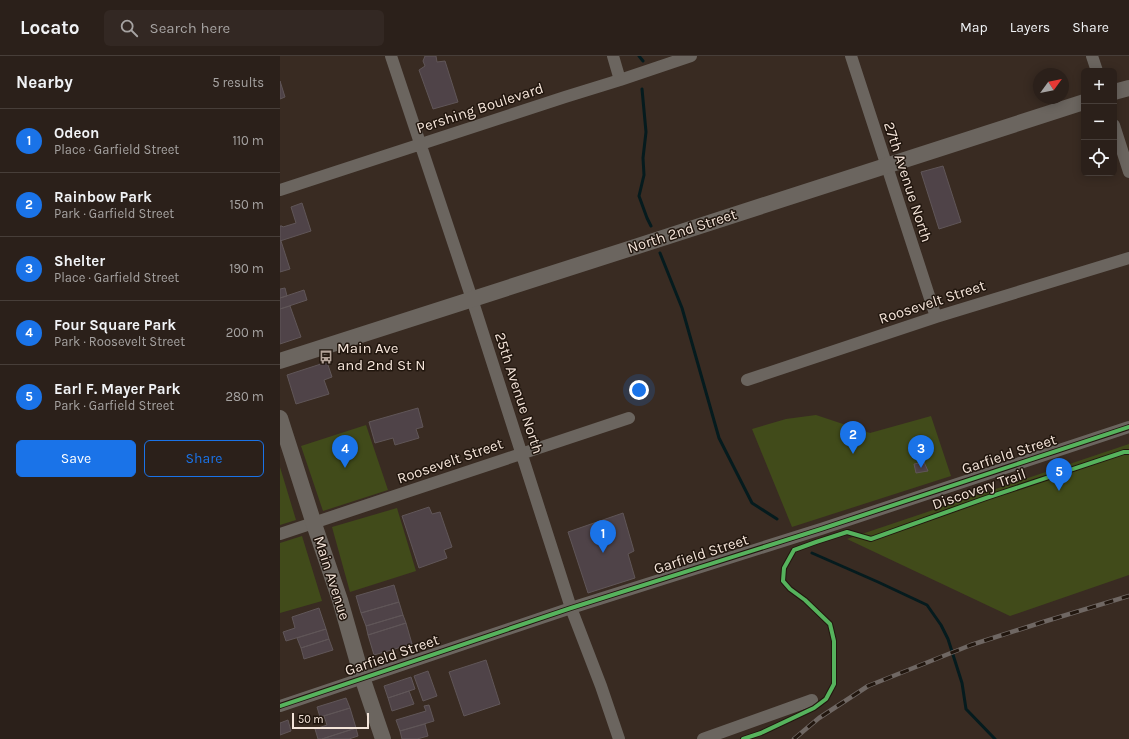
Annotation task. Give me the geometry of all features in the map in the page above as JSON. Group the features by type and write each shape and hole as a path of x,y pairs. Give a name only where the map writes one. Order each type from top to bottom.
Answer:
{"street":[{"name":"25th Avenue North","path":"391,56 472,299 571,608 602,686 619,739"},
{"path":"613,56 620,80"},
{"name":"Pershing Boulevard","path":"280,190 690,56"},
{"name":"27th Avenue North","path":"851,56 936,317"},
{"path":"1092,56 1095,68"},
{"path":"1117,91 1129,88"},
{"name":"North 2nd Street","path":"280,361 1081,103"},
{"path":"1117,134 1129,172"},
{"name":"Roosevelt Street","path":"747,380 936,317 1129,258"},
{"name":"Main Avenue","path":"280,418 340,600 362,677 383,739"},
{"name":"Roosevelt Street","path":"280,534 314,524 521,453 630,418"},
{"name":"Garfield Street","path":"280,706 362,677 571,608 814,531 1129,427"},
{"path":"703,739 812,700"}],"green space":[{"path":"816,415 870,433 931,416 951,476 792,527 752,429 786,419"},
{"path":"366,425 388,490 323,511 301,446"},
{"path":"1129,444 1129,575 1010,616 847,539"},
{"path":"280,467 296,520 280,525"},
{"path":"397,508 416,571 350,592 332,527"},
{"path":"302,536 322,601 280,613 280,543"}],"building":[{"path":"425,56 436,56 437,62 445,61 458,102 433,109 419,70 425,66 423,61"},
{"path":"280,81 285,97 280,99"},
{"path":"943,166 961,222 939,229 921,172"},
{"path":"302,203 311,231 280,241 280,226 283,227 296,223 291,207"},
{"path":"280,241 290,269 280,272"},
{"path":"285,288 287,296 280,298 280,289"},
{"path":"304,290 307,300 280,309 280,298"},
{"path":"290,306 301,337 280,344 280,309"},
{"path":"327,362 332,377 324,380 329,394 296,404 287,375"},
{"path":"418,408 423,427 416,429 419,438 395,445 393,438 375,443 369,422"},
{"path":"924,462 928,471 916,473 914,464"},
{"path":"429,507 432,514 440,512 452,547 444,550 447,558 419,568 402,516"},
{"path":"623,513 634,551 628,554 635,578 588,593 568,532"},
{"path":"394,585 399,602 361,613 356,596"},
{"path":"399,602 403,615 366,626 361,613"},
{"path":"319,608 326,629 286,641 283,632 295,628 292,617"},
{"path":"403,615 406,623 368,635 366,626"},
{"path":"406,623 412,644 374,655 368,635"},
{"path":"326,629 329,639 301,648 297,638"},
{"path":"329,639 333,650 304,659 301,648"},
{"path":"486,660 500,704 464,716 449,672"},
{"path":"428,671 437,696 423,701 414,676"},
{"path":"411,677 415,689 388,698 384,686"},
{"path":"409,691 414,704 392,711 388,698"},
{"path":"346,698 350,708 320,717 317,707"},
{"path":"429,705 434,721 400,731 396,720 426,711 424,706"},
{"path":"350,708 356,728 318,739 315,729 327,725 324,716"},
{"path":"288,720 291,731 280,735 280,723"},
{"path":"425,724 428,736 417,739 402,739 400,731"},
{"path":"356,728 358,736 349,739 322,739"}],"waterway":[{"path":"639,56 643,61"},
{"path":"642,89 646,132 643,158 644,175 639,196 651,226"},
{"path":"660,253 682,308 719,438 752,503 777,519"},
{"path":"812,553 927,605 941,625 948,639 962,683 966,709 995,739"}],"railway":[{"path":"794,739 819,718 868,686 971,645 1129,596"}],"cycle path":[{"name":"Discovery Trail","path":"280,706 571,608 821,529 1129,427"},
{"name":"Discovery Trail","path":"743,739 761,733 814,708 826,699 834,684 834,641 830,624 783,581 784,568 794,550 847,532 871,539 986,498 1124,452 1129,452"}],"place":[{"name":"Main Ave and 2nd St N","path":"326,357"},
{"name":"Rainbow Park","path":"853,454"},
{"name":"Four Square Park","path":"345,468"},
{"name":"Shelter","path":"921,468"},
{"name":"Earl F. Mayer Park","path":"1059,491"},
{"name":"Odeon","path":"603,553"}]}
